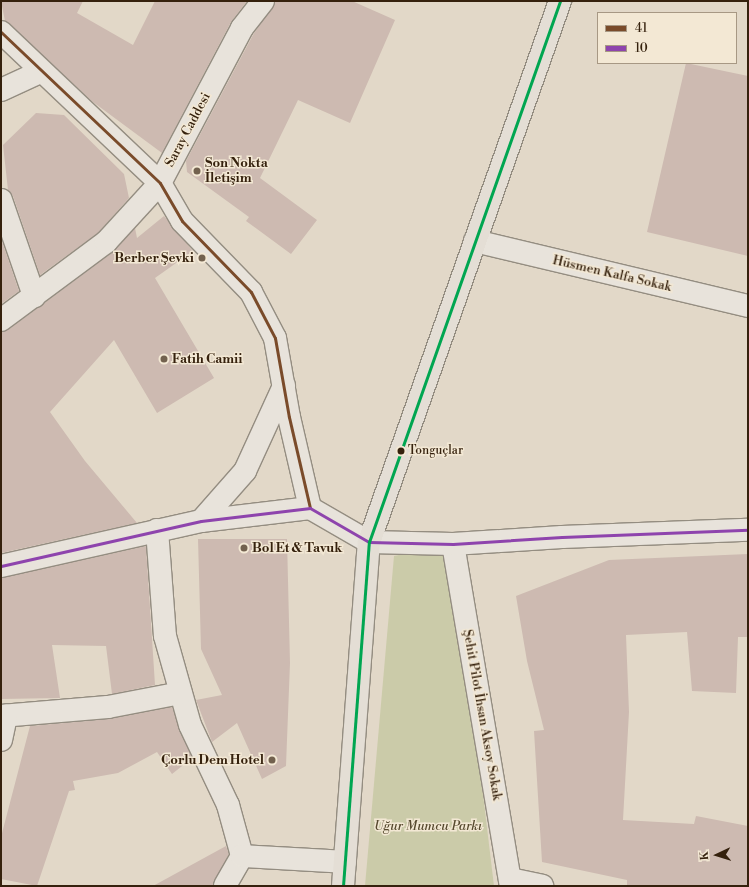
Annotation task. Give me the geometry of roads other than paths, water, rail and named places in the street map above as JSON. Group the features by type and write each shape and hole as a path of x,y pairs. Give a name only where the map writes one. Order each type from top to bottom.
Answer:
{"main road":[{"path":"343,886 369,542 560,1"}],"street":[{"name":"Saray Caddesi","path":"1,320 106,242 160,183 242,28 263,1"},
{"path":"1,32 40,72 160,183 182,221 251,292 275,338 310,508"},
{"path":"1,90 40,72"},
{"path":"1,200 34,296"},
{"name":"Hüsmen Kalfa Sokak","path":"475,241 748,306"},
{"path":"201,521 245,471 284,386"},
{"path":"1,566 201,521 310,508 369,542 453,544 562,537 748,530"},
{"path":"157,530 165,636 190,725 228,805 242,856 225,886"},
{"name":"Şehit Pilot İhsan Aksoy Sokak","path":"453,544 510,882"},
{"path":"1,740 3,716 108,707 181,693"},
{"path":"242,856 345,862"},
{"path":"510,882 542,886"}],"place":[{"name":"Son Nokta İletişim","path":"197,171"},
{"name":"Berber Şevki","path":"202,258"},
{"name":"Fatih Camii","path":"164,359"},
{"name":"Tonguçlar","path":"401,451"},
{"name":"Bol Et & Tavuk","path":"244,548"},
{"name":"Çorlu Dem Hotel","path":"272,760"}],"park label":[{"name":"Uğur Mumcu Parkı","path":"428,826"}]}
